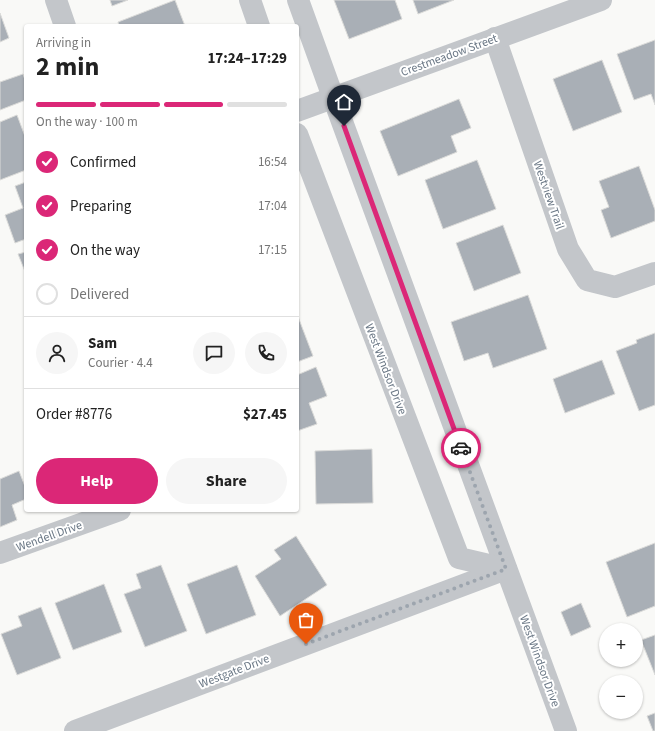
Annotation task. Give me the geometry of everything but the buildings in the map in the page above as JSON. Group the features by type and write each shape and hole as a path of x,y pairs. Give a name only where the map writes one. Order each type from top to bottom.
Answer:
{"street":[{"path":"56,0 64,24"},
{"path":"250,0 258,24"},
{"name":"West Windsor Drive","path":"298,0 566,731"},
{"name":"Crestmeadow Street","path":"299,110 601,0"},
{"name":"Westview Trail","path":"495,38 568,249 588,280 615,287 655,273"},
{"name":"West Windsor Drive","path":"299,139 459,558 506,569"},
{"name":"Wendell Drive","path":"0,553 114,512"},
{"name":"Westgate Drive","path":"75,731 506,569"}],"way so far":[{"path":"306,644 506,569 461,448"}],"route":[{"path":"344,126 461,448"}]}
